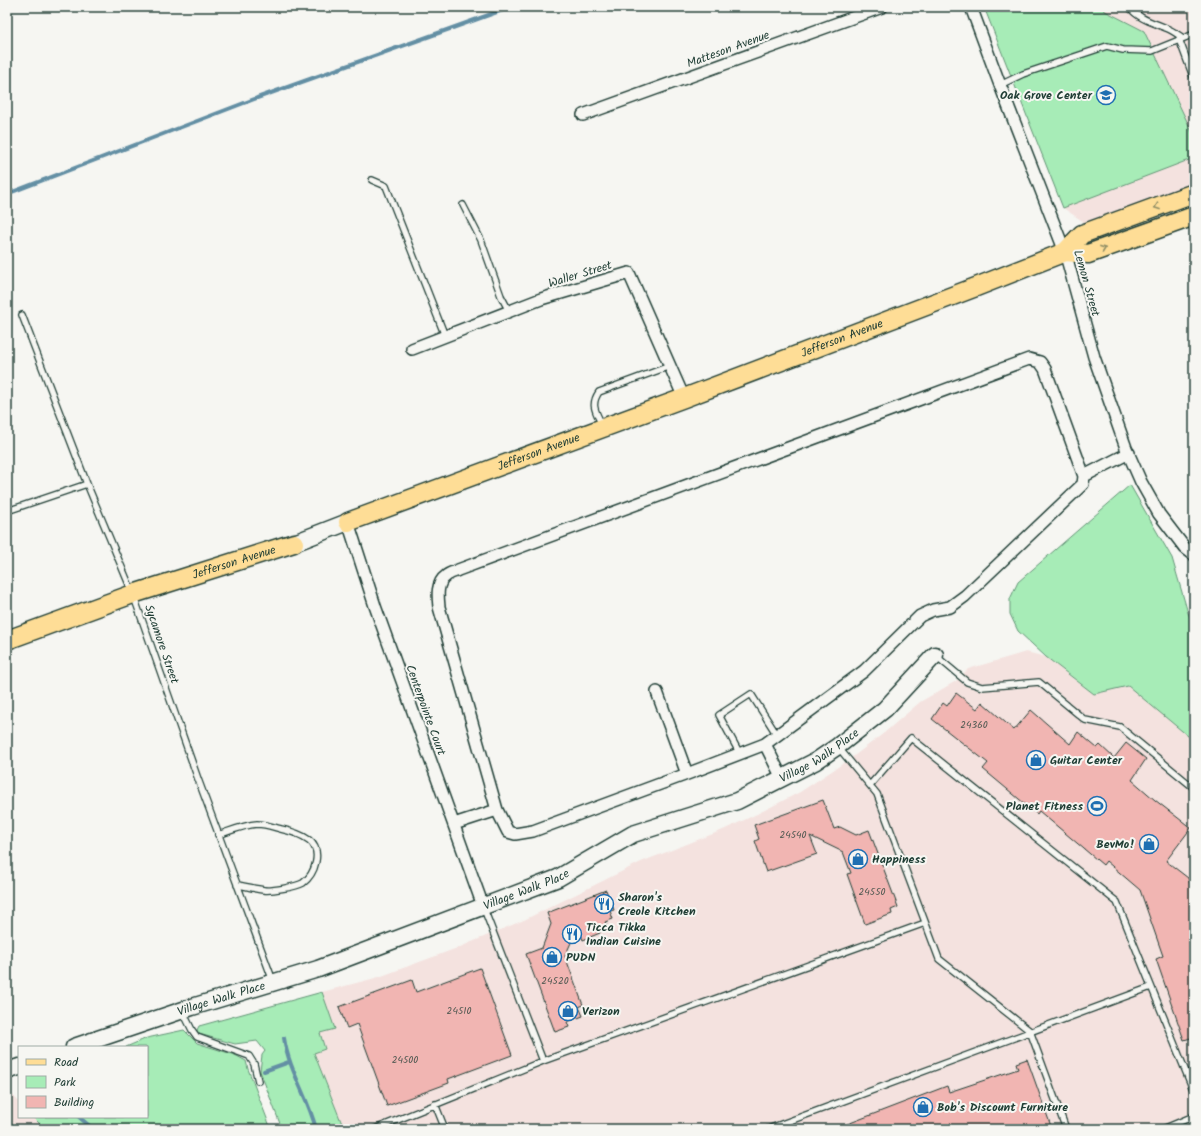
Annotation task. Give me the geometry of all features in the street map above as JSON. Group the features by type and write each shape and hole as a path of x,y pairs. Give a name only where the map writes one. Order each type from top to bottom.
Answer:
{"main road":[{"name":"Jefferson Avenue","path":"348,522 684,398 1065,252 1082,234 1194,193"},
{"name":"Jefferson Avenue","path":"1065,252 1088,254 1194,216"},
{"name":"Jefferson Avenue","path":"7,640 133,594 294,543"}],"street":[{"name":"Matteson Avenue","path":"583,115 882,7"},
{"name":"Lemon Street","path":"971,7 1065,252 1094,357 1129,454 1141,482 1159,514 1185,548 1194,555"},
{"name":"Waller Street","path":"412,349 541,299 629,273 684,398"},
{"path":"1029,359 1040,362 1045,369 1084,476 1083,484 965,596 950,607 934,610 920,616 864,671 777,735 765,744 740,754 533,831 515,834 508,832 497,810 439,607 438,593 441,582 445,576 458,570 815,437 1029,359"},
{"path":"1084,476 1129,454"},
{"name":"Jefferson Avenue","path":"294,543 348,522"},
{"name":"Centerpointe Court","path":"348,522 374,606 483,906"},
{"name":"Village Walk Place","path":"77,1046 182,1010 318,969 558,878 633,834 736,801 816,761 838,746 885,709 935,655"},
{"path":"657,692 687,774"},
{"path":"765,744 782,778"},
{"path":"454,824 497,810"},
{"path":"7,1071 18,1067"}],"lane":[{"path":"1129,7 1134,13 1148,22 1167,28 1181,38 1194,79"},
{"path":"1000,85 1023,74 1107,46 1123,50 1152,51 1194,34"},
{"path":"372,180 386,186 445,336"},
{"path":"463,205 481,240 501,296 509,311"},
{"name":"Sycamore Street","path":"22,315 87,484 133,594 218,835 273,983"},
{"path":"603,428 594,407 594,398 599,392 670,366"},
{"path":"7,511 87,484"},
{"path":"935,655 967,682 982,687 1039,682 1085,720 1120,726 1194,788"},
{"path":"740,754 719,715 751,694 777,735"},
{"path":"870,785 911,738 1117,902 1194,1092"},
{"path":"838,746 877,794 939,959 1030,1032 1066,1129"},
{"path":"218,835 256,824 264,824 304,837 311,841 315,850 316,863 312,872 302,883 291,887 266,890 237,884"},
{"path":"483,906 543,1061"},
{"path":"375,1129 543,1061 925,923"},
{"path":"768,1129 1151,987"},
{"path":"182,1010 197,1037 249,1056 254,1064 258,1082"},
{"path":"435,1104 445,1129"},
{"path":"1163,1129 1194,1116"}],"shaded area":[{"name":"Oak Grove Center","path":"984,7 1194,7 1194,183 1087,224 1063,208"},
{"path":"1026,652 1046,657 1094,694 1129,686 1194,741 1194,1129 344,1129 314,1052 325,1048 320,1033 334,1029 322,992 379,977 460,947 524,920 641,862 723,830 757,814 800,792 850,759 884,733 920,702 956,681 968,669"},
{"path":"7,1089 18,1101 18,1118 34,1118 45,1129 7,1129"}],"green space":[{"name":"Oak Grove Center","path":"984,7 1103,7 1105,11 1144,31 1194,136 1194,158 1063,208"},
{"path":"1130,485 1172,558 1188,613 1194,625 1194,741 1128,686 1094,694 1046,657 1018,631 1010,614 1010,599 1018,582"},
{"path":"322,992 335,1029 320,1033 325,1049 314,1053 344,1129 282,1129 260,1071 262,1055 265,1051 257,1041 235,1044 199,1034 197,1030 199,1026"},
{"path":"184,1030 197,1043 235,1055 246,1061 271,1129 45,1129 34,1118 148,1118 148,1046 128,1046 147,1038"}],"building":[{"path":"956,693 977,709 982,702 1014,730 1031,710 1070,744 1078,732 1097,748 1100,745 1114,758 1126,743 1146,759 1132,780 1191,828 1166,861 1188,878 1194,893 1194,1037 1184,1040 1156,959 1163,956 1140,890 1106,861 1103,865 1039,811 1037,814 983,769 988,763 932,719 943,703 947,706"},
{"path":"823,800 834,829 840,827 856,835 869,830 898,907 891,910 892,914 865,924 847,874 851,873 843,852 810,836 817,854 766,872 755,841 759,839 754,825"},
{"path":"606,890 614,910 610,911 613,919 605,922 607,926 599,929 600,933 583,940 578,927 565,956 583,1005 579,1007 583,1016 567,1022 569,1027 555,1032 526,954 542,948 551,924 547,913"},
{"path":"480,968 512,1055 448,1079 449,1083 387,1106 357,1024 347,1028 339,1007 412,980 416,992"},
{"path":"1027,1059 1052,1129 837,1129 947,1086 949,1092 1018,1069 1016,1063"}],"waterway":[{"path":"7,194 257,98 511,7"},
{"path":"284,1038 290,1062 313,1117 316,1129"},
{"path":"264,1071 289,1062"},
{"path":"80,1118 93,1129"}],"place":[{"name":"Oak Grove Center","path":"1106,95"},
{"name":"Guitar Center","path":"1036,760"},
{"name":"Planet Fitness","path":"1097,806"},
{"name":"BevMo!","path":"1149,844"},
{"name":"Happiness","path":"858,859"},
{"name":"Sharon's Creole Kitchen","path":"604,904"},
{"name":"Ticca Tikka Indian Cuisine","path":"572,934"},
{"name":"PUDN","path":"552,957"},
{"name":"Verizon","path":"568,1011"},
{"name":"Bob's Discount Furniture","path":"923,1107"}]}
